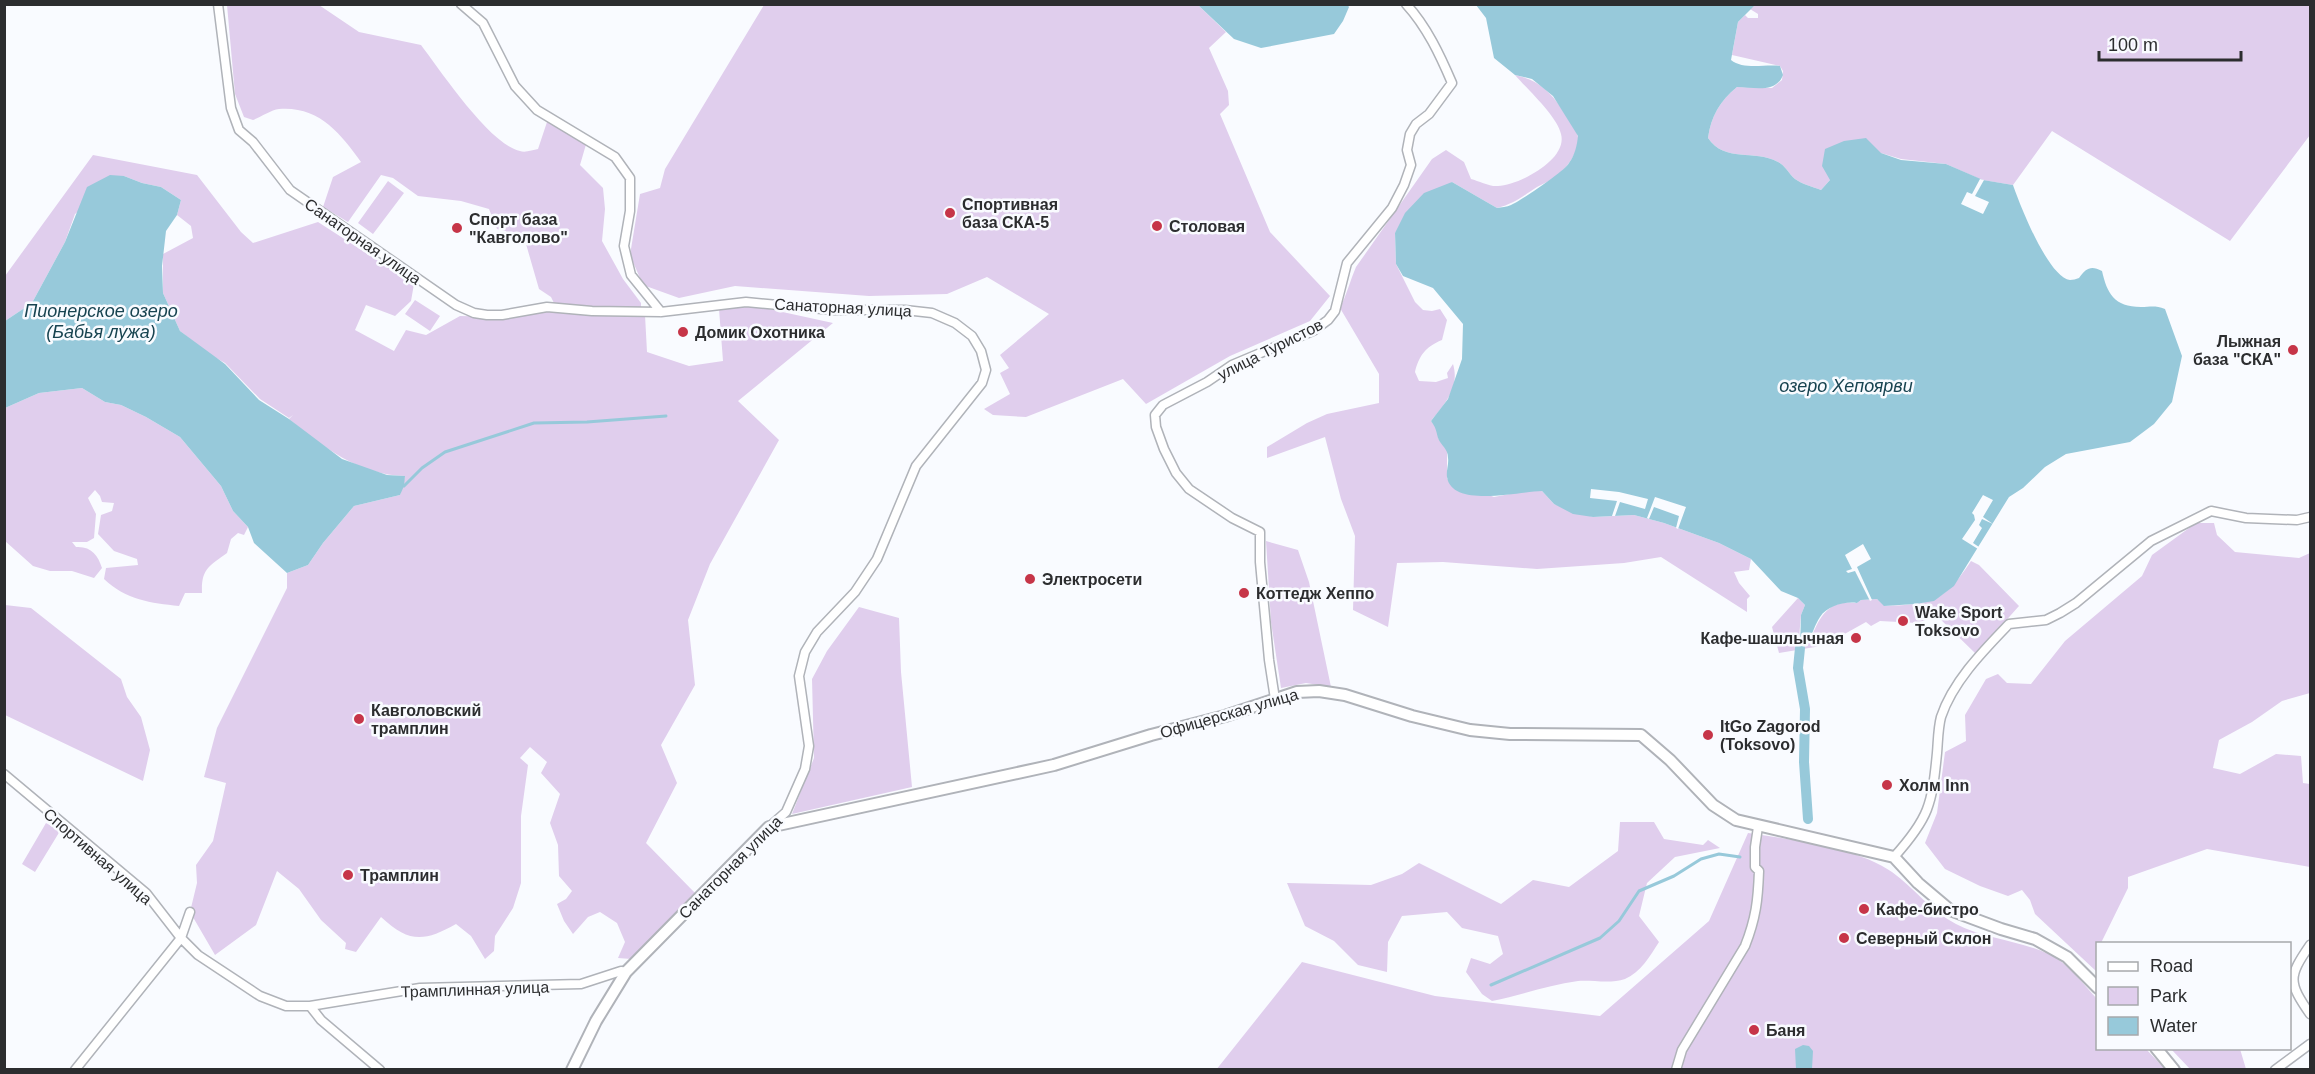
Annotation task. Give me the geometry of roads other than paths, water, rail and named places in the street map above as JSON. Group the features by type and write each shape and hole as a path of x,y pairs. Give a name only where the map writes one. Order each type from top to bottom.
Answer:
{"street":[{"name":"Санаторная улица","path":"218,4 231,108 238,130 253,142 290,190 456,305 474,313 487,315 502,315 548,307 592,311 661,312 746,302 833,310 905,310 932,313 955,323 972,336 981,351 986,370 982,383 916,465 877,559 855,592 817,632 805,652 799,676 809,746 805,769 786,812 626,972 596,1021 572,1070"},
{"path":"461,4 483,23 515,86 537,110 615,156 630,178 630,211 624,246 631,275 661,312"},
{"name":"улица Туристов","path":"1275,699 1264,607 1260,532 1222,512 1189,489 1176,473 1156,427 1155,415 1162,405 1207,382 1232,365 1313,331 1335,311 1347,263 1392,208 1404,185 1411,165 1407,150 1410,134 1416,124 1429,114 1452,83 1437,50 1416,15 1406,4"},
{"path":"2096,987 2067,957 2035,939 1950,910 1918,883 1894,857 1916,833 1928,812 1934,785 1940,719 1951,694 2009,624 2046,620 2060,613 2076,603 2151,541 2211,511 2246,518 2297,520 2310,517"},
{"name":"Офицерская улица","path":"769,827 1054,765 1151,735 1225,716 1297,692 1319,691 1345,695 1420,718 1470,730 1510,734 1641,735 1670,760 1713,804 1736,820 1763,828 1868,849 1894,857"},
{"name":"Спортивная улица","path":"4,774 146,893 181,938 198,955 260,996 286,1006 310,1006"},
{"path":"1676,1070 1682,1050 1745,946 1752,927 1757,908 1759,871 1755,867 1755,847 1763,828"},
{"path":"75,1070 181,938 190,912"},
{"path":"2310,945 2293,973 2293,983 2296,994 2310,1014"},
{"name":"Трамплинная улица","path":"310,1006 420,988 581,984 621,971 626,972"},
{"path":"310,1006 321,1020 380,1070"},
{"path":"2275,1070 2310,1044"},
{"path":"2158,1050 2174,1070"}],"water":[{"path":"1347,4 1349,7 1343,21 1334,34 1261,48 1234,39 1198,5"},
{"name":"озеро Хепоярви","path":"1476,5 1755,5 1738,22 1731,60 1748,66 1780,66 1783,75 1775,85 1763,88 1737,87 1726,98 1717,110 1709,130 1708,138 1715,146 1731,153 1769,158 1783,165 1795,179 1821,190 1830,180 1822,166 1825,149 1844,141 1866,138 1881,153 1901,160 1946,164 1983,180 2013,185 2044,254 2062,276 2073,280 2089,269 2095,268 2102,271 2109,292 2118,301 2132,306 2165,309 2182,356 2172,402 2154,424 2130,442 2066,454 2045,467 2023,488 2009,497 1954,586 1934,601 1884,606 1877,599 1837,605 1823,613 1810,637 1800,648 1801,615 1805,605 1798,598 1781,591 1751,559 1719,543 1634,515 1593,517 1573,514 1554,504 1542,491 1488,496 1461,493 1452,487 1447,477 1448,455 1431,421 1448,399 1462,359 1463,324 1433,288 1403,276 1396,264 1395,233 1405,213 1424,193 1452,182 1497,208 1516,203 1566,167 1574,153 1578,136 1553,96 1532,79 1515,75 1494,58 1486,18"},
{"name":"Пионерское озеро (Бабья лужа)","path":"110,175 124,176 161,187 181,200 177,215 166,231 162,266 163,293 180,331 225,364 259,400 289,419 342,459 387,475 405,476 400,495 354,506 308,565 287,573 254,543 248,527 233,511 221,486 180,437 146,417 121,405 105,402 82,388 39,393 5,408 5,321 32,303 65,242 87,187"},
{"path":"1803,1045 1809,1046 1813,1051 1812,1069 1796,1069 1795,1049"}],"waterway":[{"path":"404,486 422,468 445,452 534,423 587,422 666,416"},
{"path":"1800,648 1798,668 1805,709 1804,762 1808,819"},
{"path":"1491,985 1600,938 1619,921 1639,891 1674,876 1701,859 1719,854 1740,857"}],"place":[{"name":"Спортивная база СКА-5","path":"950,213"},
{"name":"Столовая","path":"1157,226"},
{"name":"Спорт база \"Кавголово\"","path":"457,228"},
{"name":"Домик Охотника","path":"683,332"},
{"name":"Лыжная база \"СКА\"","path":"2293,350"},
{"name":"Электросети","path":"1030,579"},
{"name":"Коттедж Хеппо","path":"1244,593"},
{"name":"Wake Sport Toksovo","path":"1903,621"},
{"name":"Кафе-шашлычная","path":"1856,638"},
{"name":"Кавголовский трамплин","path":"359,719"},
{"name":"ItGo Zagorod (Toksovo)","path":"1708,735"},
{"name":"Холм Inn","path":"1887,785"},
{"name":"Трамплин","path":"348,875"},
{"name":"Кафе-бистро","path":"1864,909"},
{"name":"Северный Склон","path":"1844,938"},
{"name":"Баня","path":"1754,1030"}]}
